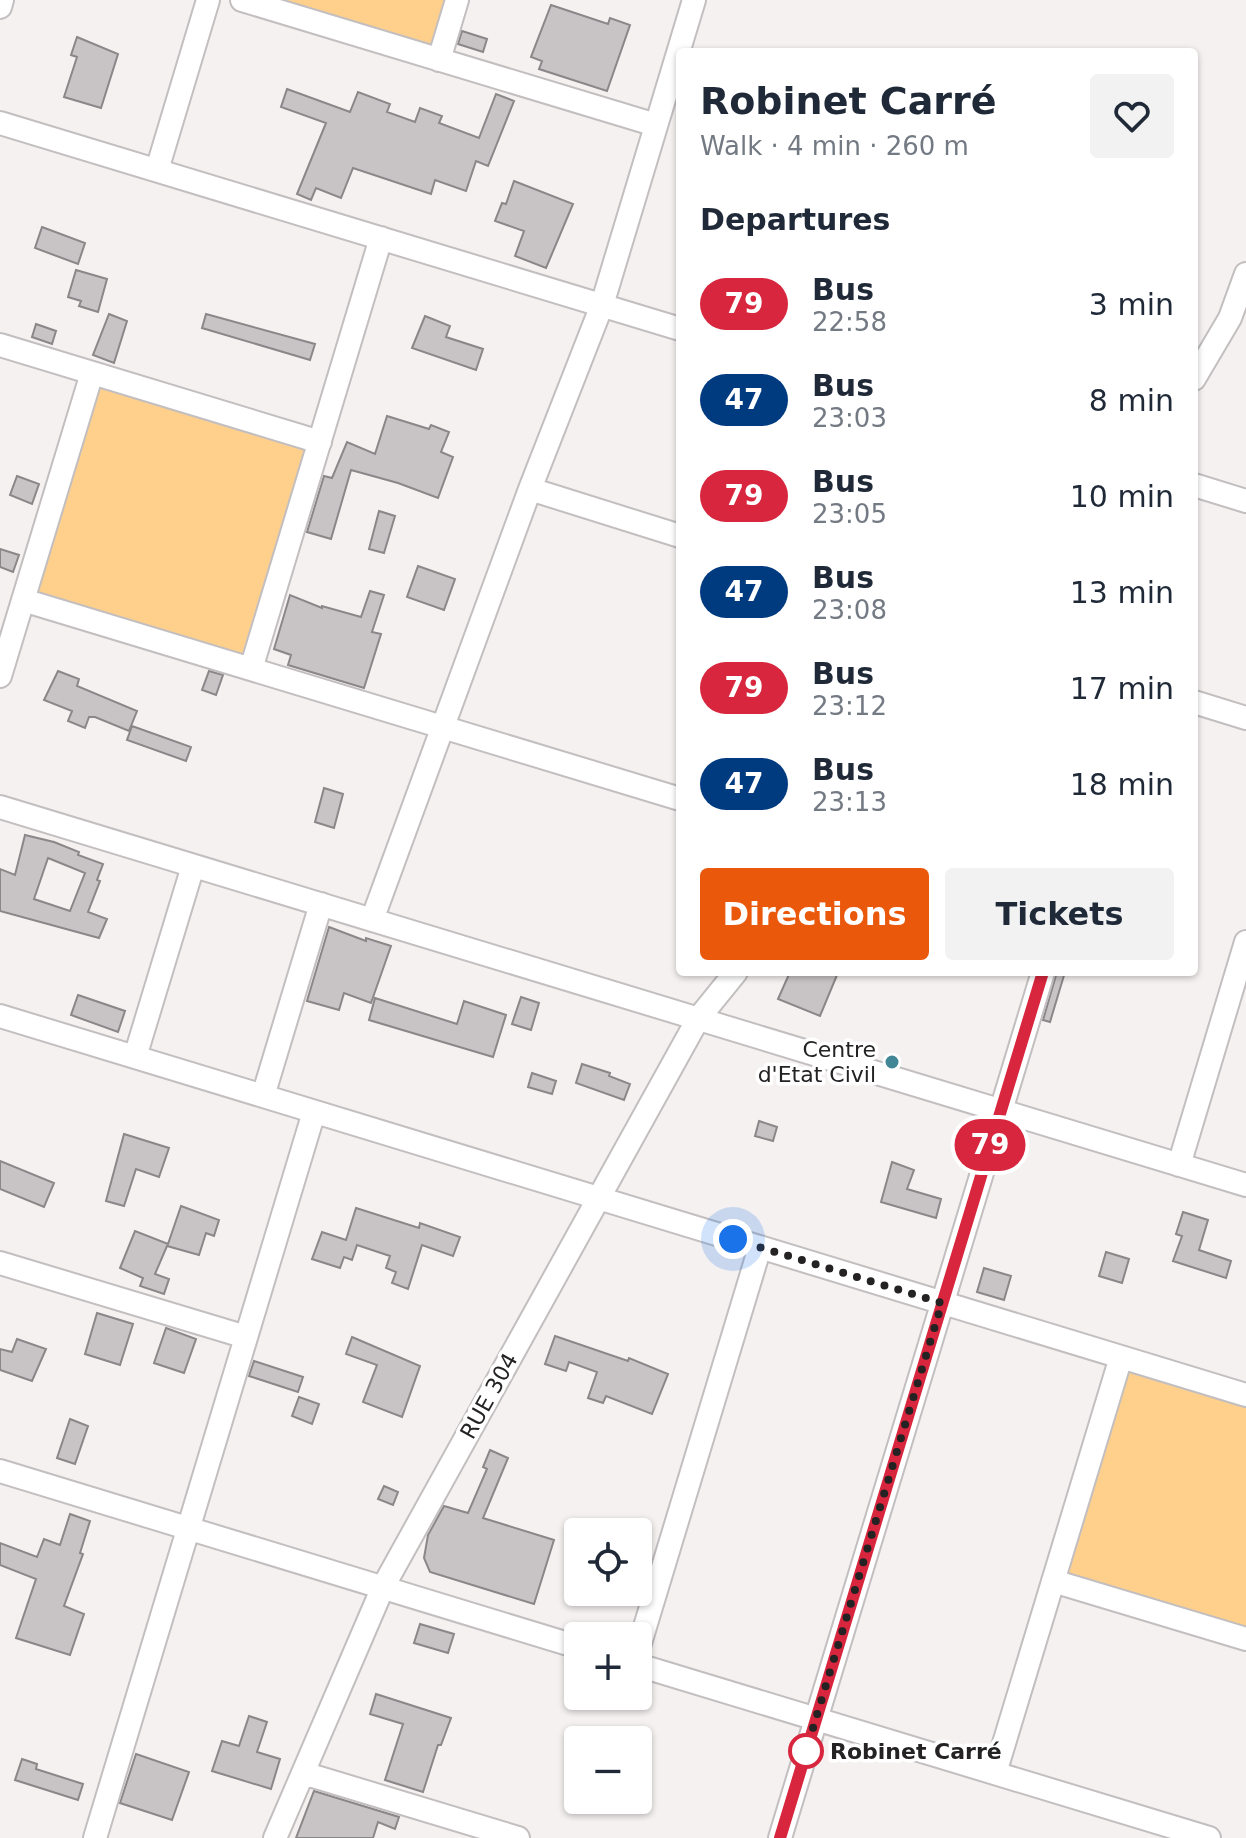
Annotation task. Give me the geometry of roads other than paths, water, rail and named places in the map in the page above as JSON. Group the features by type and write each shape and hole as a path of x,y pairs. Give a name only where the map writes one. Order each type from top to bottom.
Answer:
{"street":[{"path":"0,7 2,0"},
{"path":"157,170 208,0"},
{"path":"242,0 656,125"},
{"path":"439,60 457,0"},
{"path":"679,48 694,0"},
{"path":"372,920 530,489 602,305 676,59"},
{"path":"0,123 676,328"},
{"path":"251,669 381,238"},
{"path":"1198,372 1230,318 1246,274"},
{"path":"0,345 320,442"},
{"path":"0,676 92,373"},
{"path":"1198,486 1246,501"},
{"path":"530,489 676,535"},
{"path":"23,600 676,798"},
{"path":"1198,703 1246,718"},
{"path":"0,807 1246,1185"},
{"path":"135,1057 193,866"},
{"path":"263,1096 321,904"},
{"path":"1179,1165 1242,972 1246,942"},
{"name":"RUE 304","path":"275,1838 383,1587 698,1019 733,976"},
{"path":"780,1838 1042,976"},
{"path":"0,1016 1246,1395"},
{"path":"95,1838 314,1112"},
{"path":"646,1622 760,1247"},
{"path":"0,1263 246,1337"},
{"path":"995,1773 1121,1357"},
{"path":"2,1479 188,1528 564,1643"},
{"path":"1053,1581 1246,1639"},
{"path":"652,1669 1209,1838"},
{"path":"303,1773 518,1838"}],"place":[{"name":"Centre d'Etat Civil","path":"892,1062"},
{"name":"Robinet Carré","path":"806,1751"}]}
